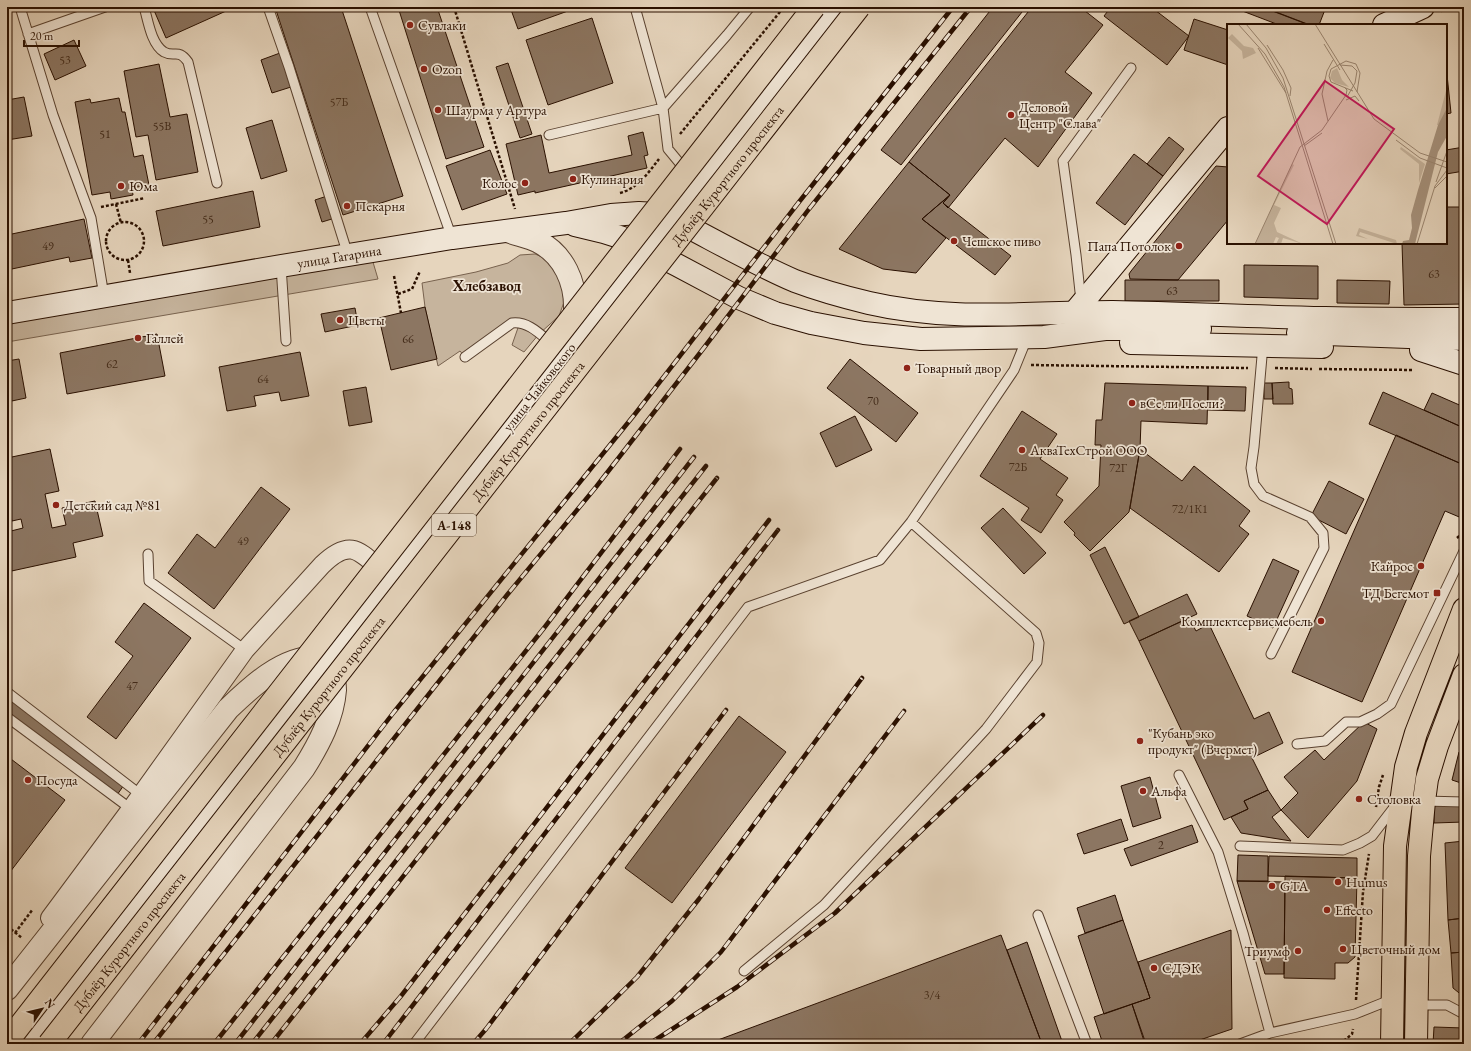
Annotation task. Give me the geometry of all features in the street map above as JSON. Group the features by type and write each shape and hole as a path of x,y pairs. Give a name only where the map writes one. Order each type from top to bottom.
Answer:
{"main road":[{"name":"А-148","path":"7,1042 814,7"},
{"name":"улица Чайковского","path":"25,1044 391,580 567,350 840,7"},
{"name":"Дублёр Курортного проспекта","path":"49,1044 859,7"},
{"path":"1386,24 1422,7"},
{"path":"1080,306 1227,129"},
{"name":"улица Гагарина","path":"7,313 452,238 566,223 611,215 639,213 657,214 671,218 796,281 871,304 939,314 1014,315 1080,306 1094,312 1183,313 1327,318 1464,319"},
{"path":"566,223 626,239 739,298 776,313 811,323 864,333 921,339 1036,337 1106,342 1464,351"},
{"path":"514,230 539,242 552,251 564,266 572,284 575,310 567,350"},
{"path":"1036,337 1104,329 1183,328 1464,339"},
{"path":"1421,350 1464,364"},
{"path":"1391,1042 1395,846 1406,767 1416,733 1464,609"},
{"path":"7,989 228,709 244,693 284,666 309,657 327,656 334,652"},
{"path":"92,1044 300,774 314,751 330,716 335,690 330,666 334,652"},
{"path":"1416,1044 1419,856 1424,801 1437,746 1464,675"}],"street":[{"path":"30,944 136,802 245,650 322,565 341,550 350,548 358,551 391,580"}],"lane":[{"path":"20,7 53,115 91,218 104,296"},
{"path":"28,34 105,7"},
{"path":"144,7 157,46 163,52 170,54 178,53 188,62 217,183"},
{"path":"268,7 290,67 348,255"},
{"path":"370,7 452,238"},
{"path":"635,7 663,108 668,149 698,185"},
{"path":"549,135 663,108 750,7"},
{"path":"1080,306 1076,255 1063,161 1131,68"},
{"path":"281,266 286,341"},
{"path":"465,357 512,323 520,322 531,327 567,350"},
{"path":"414,1044 748,607 880,560 911,522 1036,337"},
{"path":"1263,346 1251,468 1254,484 1263,496 1310,517 1323,533 1324,548 1272,654"},
{"path":"744,971 824,905 986,729 1037,662 1039,643 1036,633 911,522"},
{"path":"1297,744 1325,741 1346,722 1360,722 1377,714 1391,704 1464,551"},
{"path":"148,554 149,581 245,650"},
{"path":"7,692 136,802"},
{"path":"7,717 136,802"},
{"path":"1179,775 1218,852 1243,933 1270,1032"},
{"path":"1240,846 1343,850 1372,836 1397,804 1402,794"},
{"path":"1424,801 1464,802"},
{"path":"1038,915 1086,1044"},
{"path":"1240,1044 1270,1032 1355,1014 1385,1002 1393,997"},
{"path":"1417,1005 1447,1005 1464,1014"}],"path":[{"path":"454,7 514,230"},
{"path":"88,210 145,198"},
{"path":"116,204 121,223"},
{"path":"121,223 135,225 140,230 144,239 140,252 128,260 119,259 113,256 107,245 107,237 110,230 115,225 121,223"},
{"path":"128,260 130,275"},
{"path":"398,294 412,289 420,272"},
{"path":"394,276 402,313"},
{"path":"7,926 30,944"}],"shaded area":[{"path":"370,252 378,279 7,342 7,313"},
{"path":"535,254 545,258 558,276 564,302 559,316 539,334 524,352 512,345 520,322 465,357 460,351 438,366 425,307 422,283 476,272 508,263 520,255"}],"building":[{"path":"41,7 52,7 42,10"},
{"path":"235,7 166,38 153,8"},
{"path":"275,7 341,7 403,196 343,215"},
{"path":"398,7 437,7 484,147 446,159"},
{"path":"510,7 579,7 518,29"},
{"path":"993,7 1026,7 901,165 881,150"},
{"name":"Деловой Центр \"Слава\"","path":"1032,7 1080,7 1103,25 1065,72 1092,93 1038,167 1005,138 948,208 943,203 950,195 909,162"},
{"path":"1111,7 1151,7 1189,36 1167,65 1104,16"},
{"path":"1232,7 1262,7 1306,24 1276,24"},
{"path":"1263,7 1326,7 1319,24 1307,24"},
{"path":"592,18 613,83 548,105 526,40"},
{"path":"1194,19 1227,30 1227,65 1184,50"},
{"path":"74,40 86,66 55,80 44,54"},
{"path":"280,53 291,87 272,93 261,60"},
{"path":"508,63 532,134 520,138 496,67"},
{"path":"159,64 170,117 187,114 198,172 156,180 148,135 136,137 124,71"},
{"path":"1447,75 1451,113 1447,114"},
{"path":"24,97 32,136 7,140 7,100"},
{"path":"119,98 122,112 125,112 134,157 143,155 149,185 132,188 133,195 111,199 110,192 92,195 75,102 90,99 91,103"},
{"path":"272,120 287,171 261,179 246,128"},
{"path":"643,132 648,155 644,156 647,168 535,193 535,191 518,195 506,144 541,135 549,173 632,155 628,136"},
{"path":"1169,137 1184,149 1163,176 1147,164"},
{"path":"1464,147 1464,171 1447,174 1447,150"},
{"path":"490,150 507,194 462,210 446,166"},
{"path":"1134,154 1163,176 1125,225 1096,203"},
{"path":"909,162 950,195 922,219 946,238 916,273 883,269 839,249"},
{"name":"Папа Потолок","path":"1216,166 1227,167 1227,221 1178,280 1130,279 1129,274"},
{"path":"253,191 260,227 163,246 156,211"},
{"path":"950,195 943,203 1011,256 995,275 922,219"},
{"path":"327,196 335,218 322,222 315,200"},
{"path":"1447,207 1464,207 1464,304 1404,305 1402,244 1447,244"},
{"path":"84,219 92,258 70,262 69,257 7,270 7,235"},
{"path":"1244,265 1318,266 1318,299 1244,297"},
{"path":"1125,280 1219,280 1219,301 1125,301"},
{"path":"1337,280 1390,281 1389,304 1337,303"},
{"path":"425,307 437,359 391,370 379,318"},
{"name":"Цветы","path":"355,308 358,325 325,332 321,314"},
{"path":"157,334 165,376 67,394 60,353"},
{"path":"300,352 309,396 281,401 279,392 254,396 256,406 227,411 219,367"},
{"path":"19,359 26,398 7,402 7,361"},
{"path":"850,359 918,413 896,442 827,388"},
{"path":"1289,382 1289,388 1292,389 1293,404 1273,404 1272,383"},
{"path":"1105,383 1208,386 1207,424 1141,421 1140,449 1129,512 1090,551 1074,535 1075,533 1064,522 1099,486 1101,445 1095,445 1096,420 1102,420"},
{"path":"1264,383 1272,383 1273,399 1264,399"},
{"path":"1208,386 1246,387 1245,411 1208,410"},
{"path":"366,387 372,422 349,426 343,391"},
{"path":"1383,392 1464,428 1464,465 1369,424"},
{"path":"1432,393 1464,407 1464,428 1424,410"},
{"path":"1022,411 1057,434 1040,459 1068,478 1056,495 1063,500 1041,533 1021,520 1029,508 980,476"},
{"path":"855,416 872,450 836,467 820,433"},
{"path":"1396,435 1464,465 1464,519 1445,511 1362,702 1292,672"},
{"path":"50,449 59,491 45,494 52,528 66,525 62,508 95,501 103,536 73,543 76,557 7,572 7,532 23,528 21,519 12,521 7,503 7,458"},
{"path":"1140,449 1182,481 1194,466 1250,511 1239,526 1249,534 1219,572 1130,508"},
{"path":"1329,481 1364,499 1346,534 1311,516"},
{"path":"261,487 290,509 214,609 168,573 197,534 215,548"},
{"path":"1003,508 1046,553 1024,574 981,528"},
{"path":"1105,547 1139,617 1124,624 1090,555"},
{"path":"1273,559 1299,571 1273,628 1247,616"},
{"path":"1187,594 1197,614 1139,641 1129,621"},
{"path":"144,603 191,638 116,739 87,717 133,656 115,642"},
{"path":"1189,618 1196,631 1209,624 1254,719 1269,712 1283,743 1252,758 1268,790 1244,801 1248,809 1224,820 1139,641"},
{"path":"7,697 124,785 117,795 7,714"},
{"path":"739,716 786,752 672,903 625,868"},
{"path":"1364,722 1377,729 1357,781 1308,838 1281,810 1298,793 1284,777 1315,750 1324,760"},
{"path":"1459,752 1464,753 1464,784 1452,780"},
{"path":"7,756 65,800 7,876"},
{"path":"1150,777 1161,818 1133,827 1121,786"},
{"path":"1268,790 1281,810 1272,817 1291,841 1241,833 1231,817 1248,809 1244,801"},
{"path":"1464,804 1464,822 1434,823 1434,806"},
{"path":"1121,819 1128,840 1084,854 1077,834"},
{"path":"1192,825 1198,842 1131,866 1124,849"},
{"path":"1464,841 1464,918 1448,920 1445,843"},
{"path":"1238,855 1268,856 1268,881 1237,881"},
{"path":"1269,856 1357,858 1357,878 1268,876"},
{"path":"1285,876 1357,878 1355,957 1348,963 1335,963 1335,979 1284,978"},
{"path":"1237,881 1285,882 1284,974 1265,974"},
{"path":"1115,895 1123,920 1085,933 1077,908"},
{"path":"1464,918 1464,952 1451,953 1448,920"},
{"path":"1123,920 1150,998 1104,1014 1078,936"},
{"path":"1231,930 1232,1029 1188,1044 1146,1044 1132,1004 1150,998 1138,962"},
{"path":"7,931 12,934 9,939 7,938"},
{"path":"1001,935 1042,1044 720,1044 718,1040"},
{"path":"1027,942 1063,1044 1042,1044 1007,950"},
{"path":"1464,952 1464,997 1453,988 1451,953"},
{"path":"1132,1004 1145,1044 1103,1044 1094,1017"},
{"path":"1434,1027 1464,1028 1464,1044 1433,1044"},
{"path":"717,1040 719,1044 706,1044"}],"railway":[{"path":"138,1044 394,712 635,414 799,202 953,7"},
{"path":"153,1044 507,595 596,487 809,209 971,7"},
{"path":"214,1044 544,628 680,449"},
{"path":"235,1044 694,457"},
{"path":"252,1044 706,466"},
{"path":"271,1044 717,478"},
{"path":"360,1044 401,996 769,520"},
{"path":"383,1044 778,530"},
{"path":"569,1044 637,977 699,899 862,678"},
{"path":"473,1044 486,1029 726,710"},
{"path":"618,1044 672,1001 721,952 904,711"},
{"path":"649,1044 737,987 835,913 1043,715"}],"place":[{"name":"Сувлаки","path":"410,25"},
{"name":"Ozon","path":"424,69"},
{"name":"Шаурма у Артура","path":"438,110"},
{"name":"Деловой Центр \"Слава\"","path":"1011,115"},
{"name":"Кулинария","path":"573,179"},
{"name":"Колос","path":"525,183"},
{"name":"Юма","path":"121,186"},
{"name":"Пекарня","path":"347,206"},
{"name":"Чешское пиво","path":"954,241"},
{"name":"Папа Потолок","path":"1179,246"},
{"name":"Цветы","path":"340,320"},
{"name":"Галлей","path":"138,338"},
{"name":"Товарный двор","path":"907,368"},
{"name":"вСе ли Поели?","path":"1132,403"},
{"name":"АкваТехСтрой ООО","path":"1022,450"},
{"name":"Детский сад №81","path":"56,505"},
{"name":"Кайрос","path":"1421,566"},
{"name":"ТД Бегемот","path":"1437,593"},
{"name":"Комплектсервисмебель","path":"1321,621"},
{"name":"\"Кубань эко продукт\" (Вчермет)","path":"1140,741"},
{"name":"Посуда","path":"28,780"},
{"name":"Альфа","path":"1143,791"},
{"name":"Столовка","path":"1359,799"},
{"name":"Humus","path":"1338,882"},
{"name":"GTA","path":"1272,886"},
{"name":"Effecto","path":"1327,910"},
{"name":"Цветочный дом","path":"1343,949"},
{"name":"Триумф","path":"1298,951"},
{"name":"СДЭК","path":"1154,968"}],"district":[{"name":"Хлебзавод","path":"487,285"}]}
